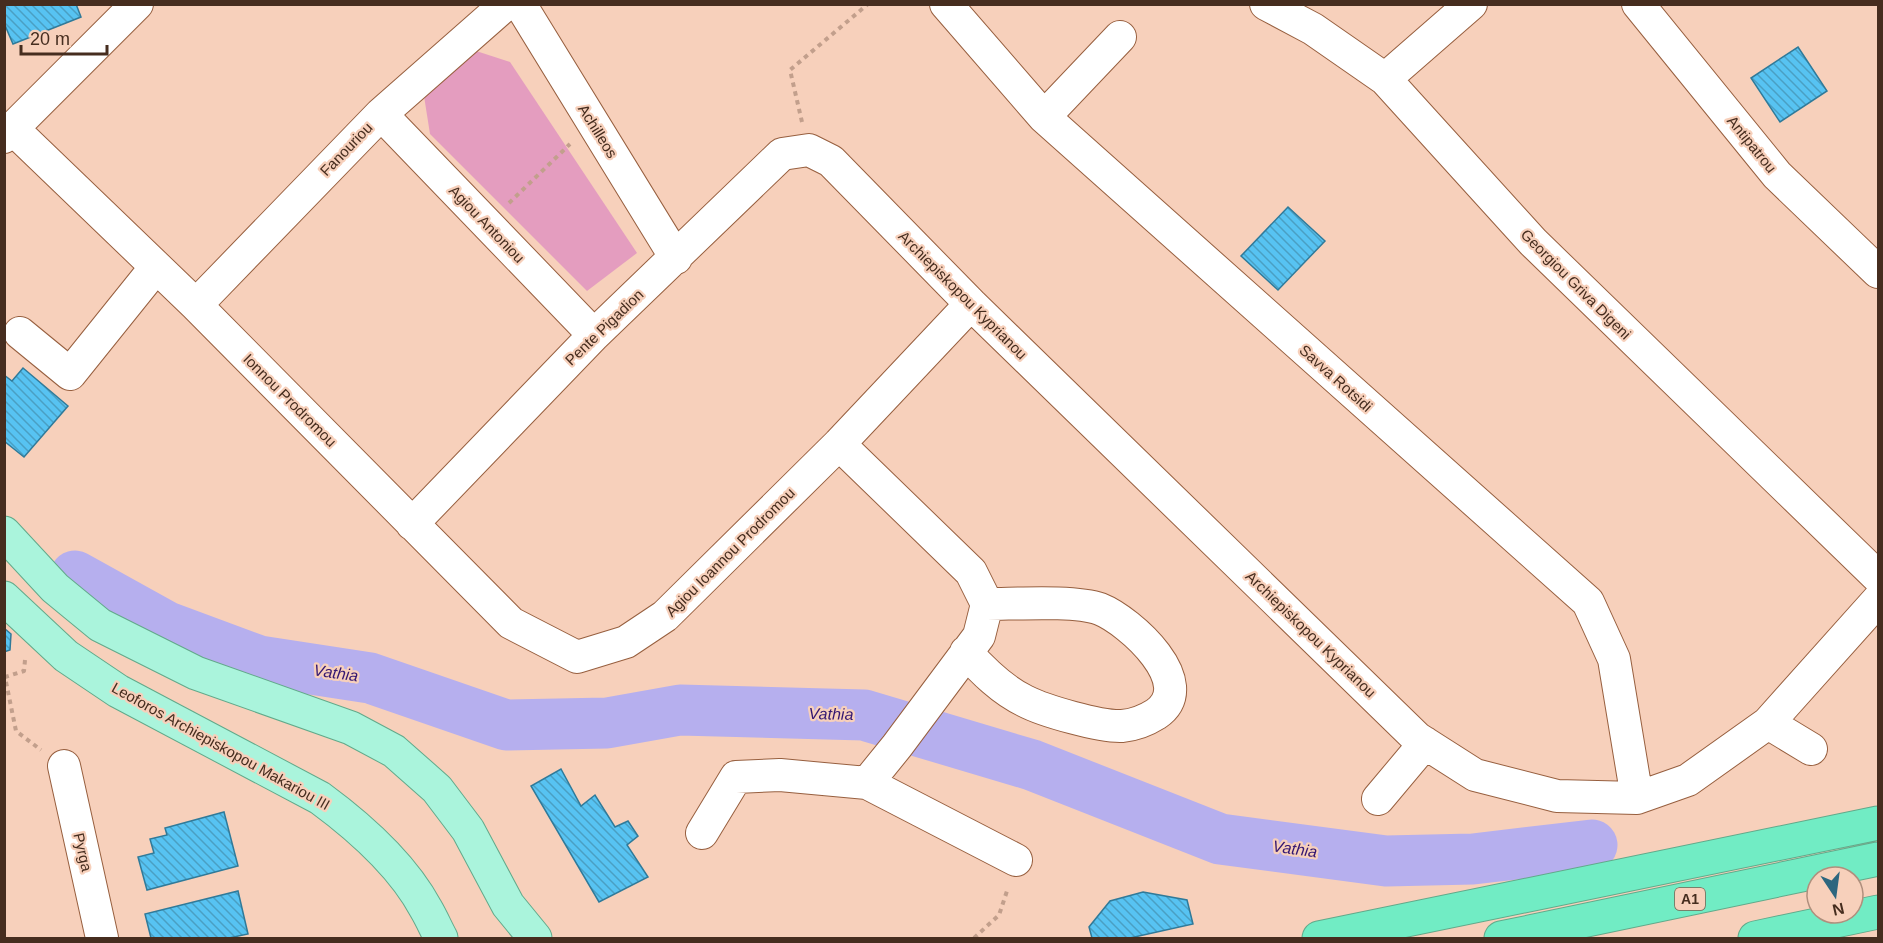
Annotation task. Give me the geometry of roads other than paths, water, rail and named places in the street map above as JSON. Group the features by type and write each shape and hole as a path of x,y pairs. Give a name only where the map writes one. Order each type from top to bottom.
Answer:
{"highway":[{"path":"1319,939 1878,823"},
{"name":"A1","path":"1501,939 1878,859"},
{"path":"1755,939 1878,912"}],"main road":[{"path":"4,533 55,588 100,625 196,673 351,728 394,752 437,789 468,830 508,904 535,939"},
{"name":"Leoforos Archiepiskopou Makariou III","path":"16,609 66,656 118,691 320,798 349,820 396,867 425,907 441,939"}],"street":[{"path":"9,133 137,4"},
{"name":"Fanouriou","path":"196,305 381,114 506,4"},
{"name":"Achilleos","path":"520,4 676,258"},
{"name":"Savva Rotsidi","path":"946,4 1044,117 1588,602 1614,659 1637,798"},
{"name":"Georgiou Griva Digeni","path":"1266,4 1313,29 1385,79 1533,242 1878,577"},
{"path":"1385,79 1471,4"},
{"name":"Antipatrou","path":"1638,4 1777,175 1878,272"},
{"path":"1044,117 1120,37"},
{"name":"Agiou Antoniou","path":"381,114 594,335"},
{"name":"Ionnou Prodromou","path":"9,133 196,305 511,624 577,657"},
{"name":"Archiepiskopou Kyprianou","path":"808,150 831,161 970,304 1417,738 1475,775 1557,796 1637,798 1688,780 1768,723 1878,600"},
{"name":"Pente Pigadion","path":"412,524 594,335 782,154 808,150"},
{"path":"20,333 70,374 156,267"},
{"name":"Agiou Ioannou Prodromou","path":"577,657 626,642 665,616 839,444 970,304"},
{"path":"839,444 971,572 987,604 979,636 867,783"},
{"path":"966,652 984,671 1025,701 1066,716 1120,726 1139,723 1157,714 1166,704 1170,689 1166,673 1156,654 1141,637 1119,619 1098,608 1069,604 987,604"},
{"path":"1768,723 1811,748"},
{"path":"1378,799 1425,743"},
{"name":"Pyrga","path":"64,766 102,939"},
{"path":"702,833 736,777 780,775 867,783 1016,860"}],"waterway":[{"name":"Vathia","path":"75,576 167,627 259,661 370,678 506,725 607,723 680,710 864,715 1032,765 1220,839 1386,861 1473,859 1592,845"}]}
